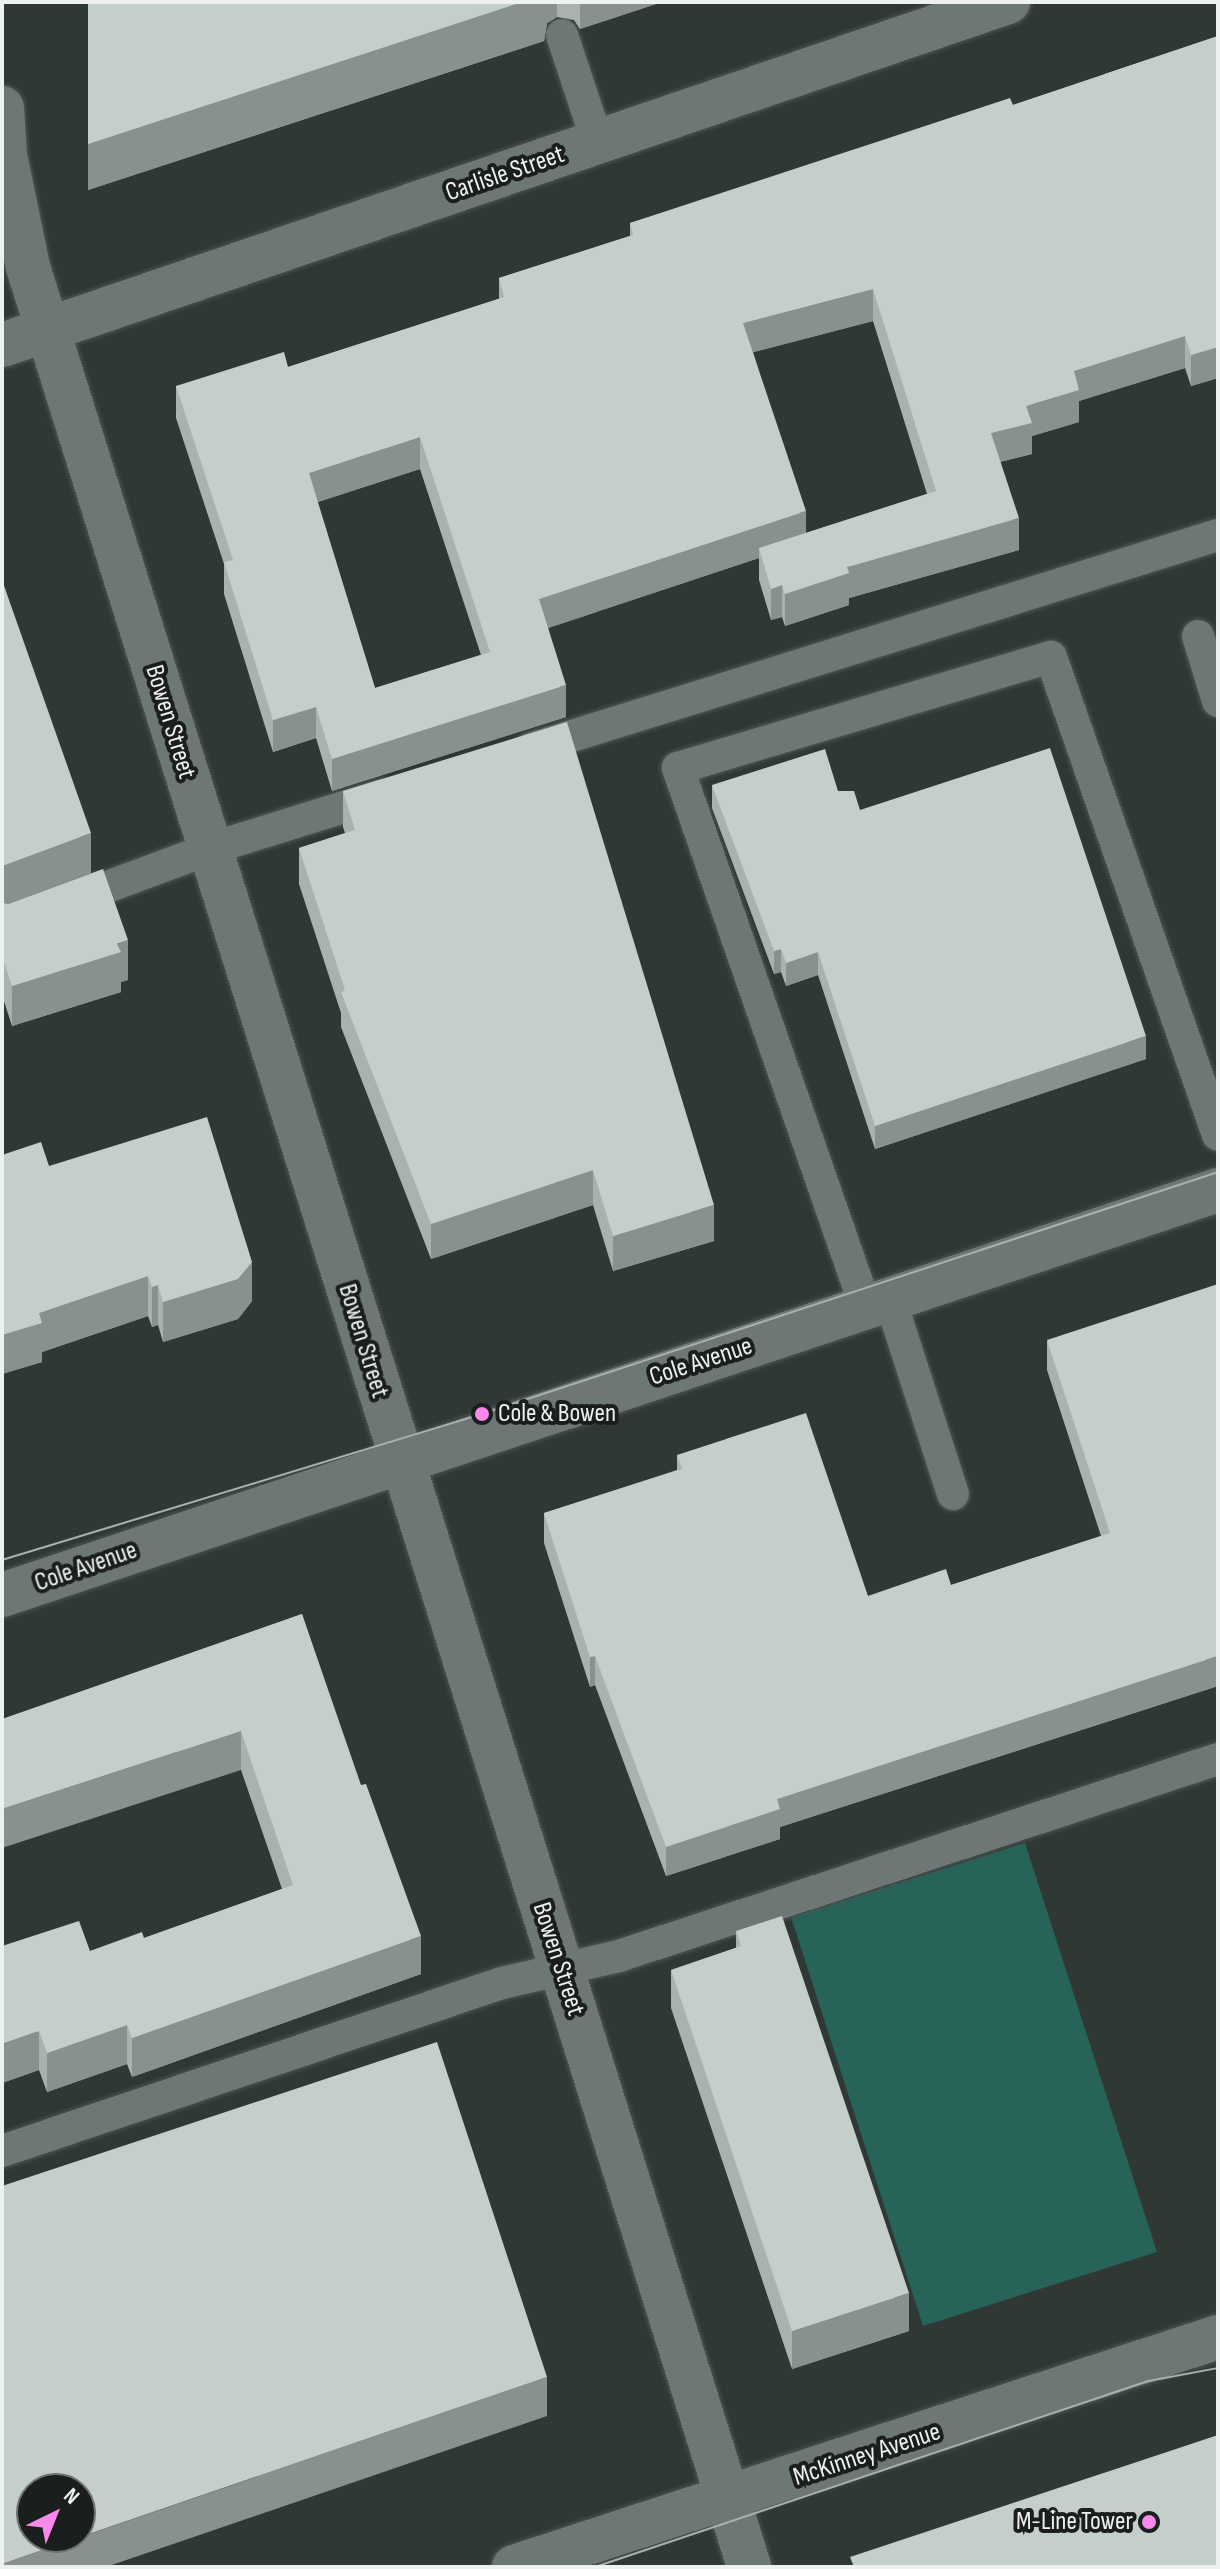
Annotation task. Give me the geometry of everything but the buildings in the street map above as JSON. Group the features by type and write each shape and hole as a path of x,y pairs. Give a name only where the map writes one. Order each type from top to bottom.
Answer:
{"street":[{"name":"Carlisle Street","path":"2,345 1008,2"},
{"name":"Bowen Street","path":"2,108 5,155 24,256 749,2567"},
{"name":"Cole Avenue","path":"2,1595 1218,1190"},
{"name":"McKinney Avenue","path":"514,2567 728,2500 1218,2337"}],"lane":[{"path":"562,35 598,143"},
{"path":"494,760 1218,535"},
{"path":"1198,636 1218,701"},
{"path":"953,1494 878,1304 678,768 1051,657 1218,1135"},
{"path":"2,926 209,849 419,784"},
{"path":"2,2151 502,1983 619,1956 1218,1759"}],"green space":[{"path":"1025,1843 1157,2252 923,2326 791,1917"}],"tram line":[{"path":"2,1560 482,1414 1218,1172"},
{"path":"595,2567 1148,2381 1218,2368"}],"place":[{"name":"Cole & Bowen","path":"482,1414"},
{"name":"M-Line Tower","path":"1149,2522"}]}
